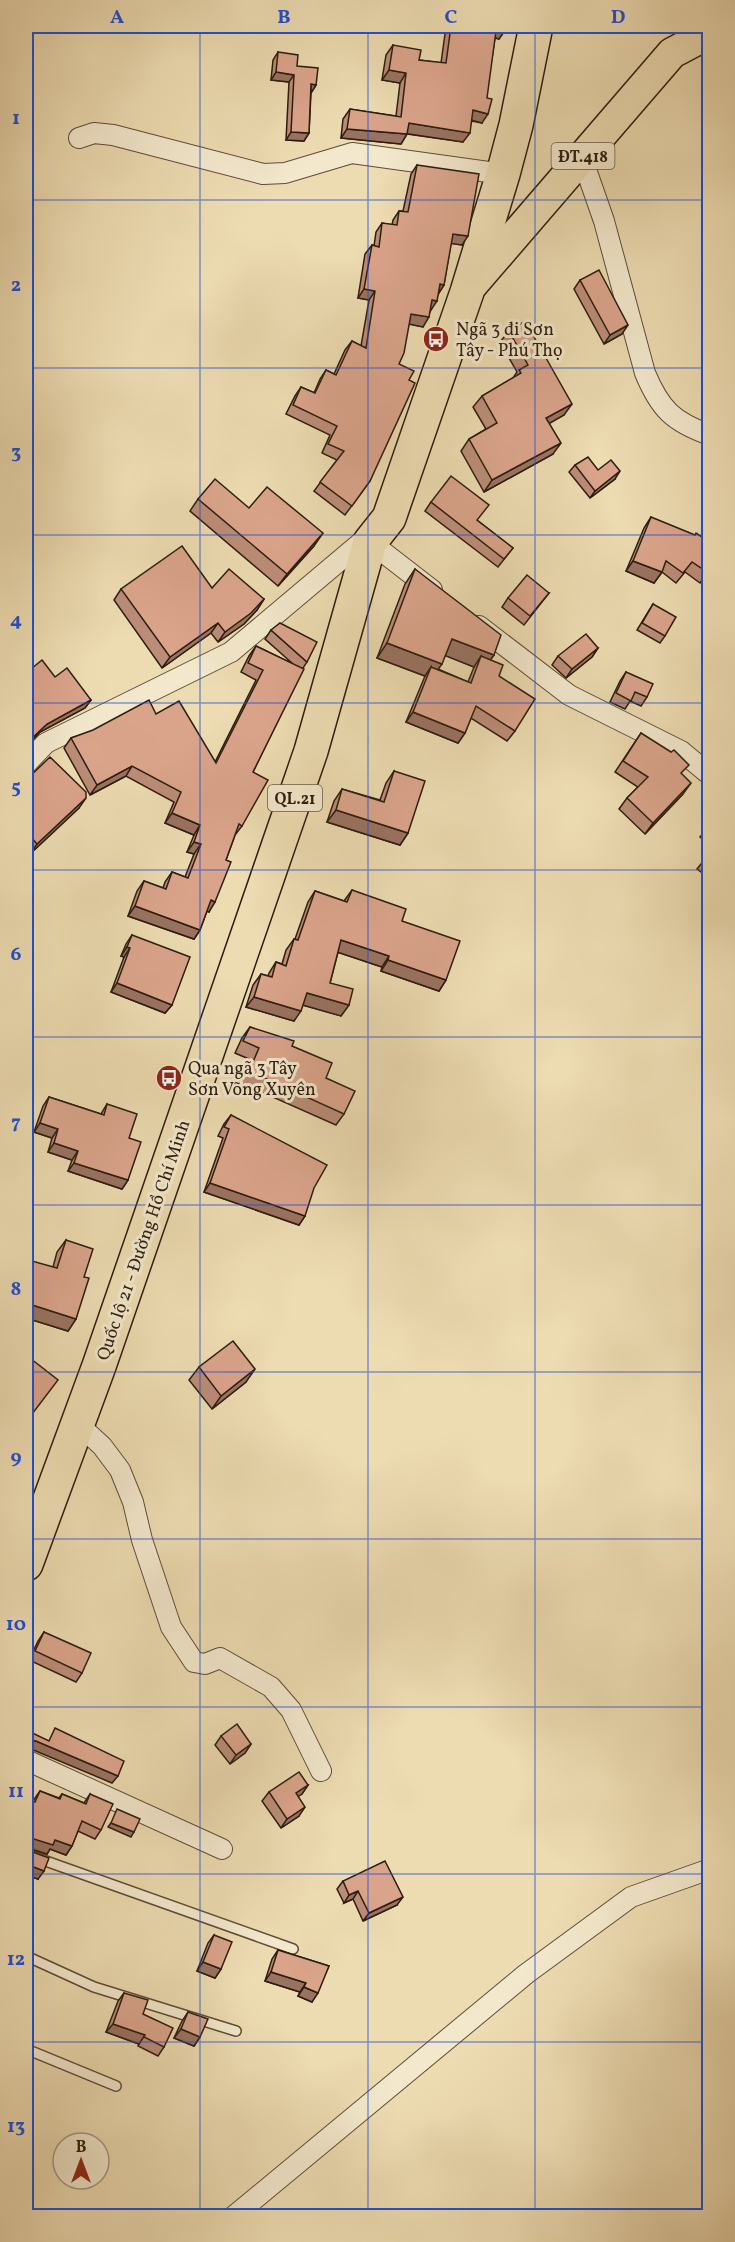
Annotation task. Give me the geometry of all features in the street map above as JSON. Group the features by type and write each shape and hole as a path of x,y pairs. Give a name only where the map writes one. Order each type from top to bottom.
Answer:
{"highway":[{"name":"Quốc lộ 21 - Đường Hồ Chí Minh","path":"26,1564 78,1424 311,751 380,530 467,292 516,125 536,26"}],"main road":[{"name":"ĐT.418","path":"467,292 672,53 710,33"}],"street":[{"path":"79,138 94,133 113,135 263,174 285,173 352,153 503,174"},
{"path":"582,158 604,221 645,373 653,392 660,405 675,418 689,428 710,435"},
{"path":"26,764 46,742 231,652 380,530 446,600"},
{"path":"465,615 569,695 681,751 710,775"},
{"path":"78,1424 102,1446 120,1470 133,1502 142,1540 171,1627 194,1662 205,1664 219,1658 271,1687 291,1710 321,1771"},
{"path":"26,1760 222,1849"},
{"path":"234,2217 526,1974 631,1896 710,1869"}],"lane":[{"path":"26,1854 293,1948"},
{"path":"26,1956 94,1987 236,2031"},
{"path":"26,2049 116,2086"}],"building":[{"path":"451,26 496,31 487,98 492,99 488,114 473,110 470,133 409,123 407,134 347,129 350,109 401,117 406,73 389,70 393,45 421,50 419,60 446,63"},
{"path":"278,52 298,55 297,66 318,68 316,85 311,84 309,133 291,132 294,75 276,72"},
{"path":"417,165 479,174 468,236 453,234 444,285 440,284 437,301 432,300 429,317 411,314 404,353 399,364 414,371 409,380 415,383 370,481 352,506 320,482 344,451 328,444 337,426 293,405 301,387 315,393 326,370 336,375 352,341 366,348 375,291 364,289 372,245 379,247 382,223 397,225 399,211 408,212"},
{"path":"599,270 628,325 610,335 580,280"},
{"path":"525,321 572,404 546,418 561,443 492,480 469,439 497,423 482,396 521,373 519,370 528,365 509,331"},
{"path":"588,457 598,470 611,460 620,471 595,491 575,465"},
{"path":"451,476 489,505 477,520 513,548 504,559 431,502"},
{"path":"215,479 249,508 267,487 323,533 287,574 198,499"},
{"path":"651,517 695,535 696,533 710,542 710,569 707,572 692,562 683,573 666,561 662,572 633,561"},
{"path":"182,546 212,588 229,569 264,599 251,613 225,632 218,623 170,657 121,589"},
{"path":"415,569 501,635 494,655 452,639 442,664 387,643"},
{"path":"527,575 549,593 530,616 508,598"},
{"path":"653,604 676,617 665,636 642,623"},
{"path":"280,623 317,642 307,662 271,630"},
{"path":"586,634 598,648 572,669 558,656"},
{"path":"256,646 304,669 253,772 268,780 242,826 239,824 226,860 231,862 215,902 211,900 200,930 135,906 144,881 166,889 172,872 188,878 201,844 194,842 200,825 172,813 181,792 132,766 97,785 71,738 93,730 149,700 156,714 179,701 216,763 263,670 248,663"},
{"path":"481,656 503,665 499,676 535,699 515,731 476,706 465,733 413,712 431,667 471,683"},
{"path":"42,660 55,677 67,668 91,700 47,724 31,739 26,732 26,673"},
{"path":"626,672 653,684 647,697 635,692 631,701 616,693"},
{"path":"641,733 671,752 674,750 689,765 681,773 691,783 653,823 627,798 648,777 623,761"},
{"path":"50,757 86,792 86,798 37,844 31,837 26,843 26,780"},
{"path":"394,771 425,781 408,833 336,810 342,789 384,802"},
{"path":"710,826 710,839 703,833"},
{"path":"710,853 710,865 704,860"},
{"path":"352,890 406,909 402,921 460,941 446,980 388,960 389,956 341,940 330,983 353,989 349,1005 307,993 301,1011 254,997 261,974 272,977 276,962 286,966 294,939 298,940 315,891 347,902"},
{"path":"132,935 190,957 172,1005 117,983 130,948 127,947"},
{"path":"250,1027 294,1041 292,1046 332,1063 326,1078 355,1091 344,1114 249,1071 259,1048 243,1041"},
{"path":"49,1097 104,1115 107,1104 137,1114 129,1138 141,1142 128,1180 74,1163 78,1151 54,1143 58,1129 40,1123"},
{"path":"231,1115 327,1165 314,1188 305,1216 210,1183 229,1129 224,1127"},
{"path":"66,1240 93,1249 84,1277 89,1278 76,1319 26,1303 26,1265 32,1261 57,1268"},
{"path":"233,1341 255,1369 221,1396 199,1367"},
{"path":"26,1355 58,1380 26,1422"},
{"path":"44,1632 91,1653 82,1673 35,1651"},
{"path":"237,1724 251,1744 236,1755 221,1736"},
{"path":"55,1728 124,1761 118,1776 36,1741 30,1740 26,1743 26,1730 49,1741"},
{"path":"299,1772 308,1785 296,1793 305,1807 287,1819 269,1792"},
{"path":"40,1791 60,1799 62,1794 86,1804 90,1794 113,1804 101,1830 82,1821 72,1846 55,1840 53,1845 34,1839 27,1840 27,1850 49,1858 44,1871 26,1864 26,1798 35,1802"},
{"path":"117,1809 140,1819 134,1832 111,1823"},
{"path":"385,1861 403,1897 369,1913 358,1891 349,1895 343,1881"},
{"path":"214,1935 232,1942 221,1969 203,1962"},
{"path":"278,1950 329,1966 318,1993 304,1987 306,1983 271,1972"},
{"path":"124,1993 148,2000 143,2014 173,2028 164,2047 144,2037 145,2035 113,2024"},
{"path":"188,2012 208,2019 200,2037 181,2029"}],"place":[{"name":"Ngã 3 đi Sơn Tây - Phú Thọ","path":"436,339"},
{"name":"Qua ngã 3 Tây Sơn Võng Xuyên","path":"169,1078"}]}
